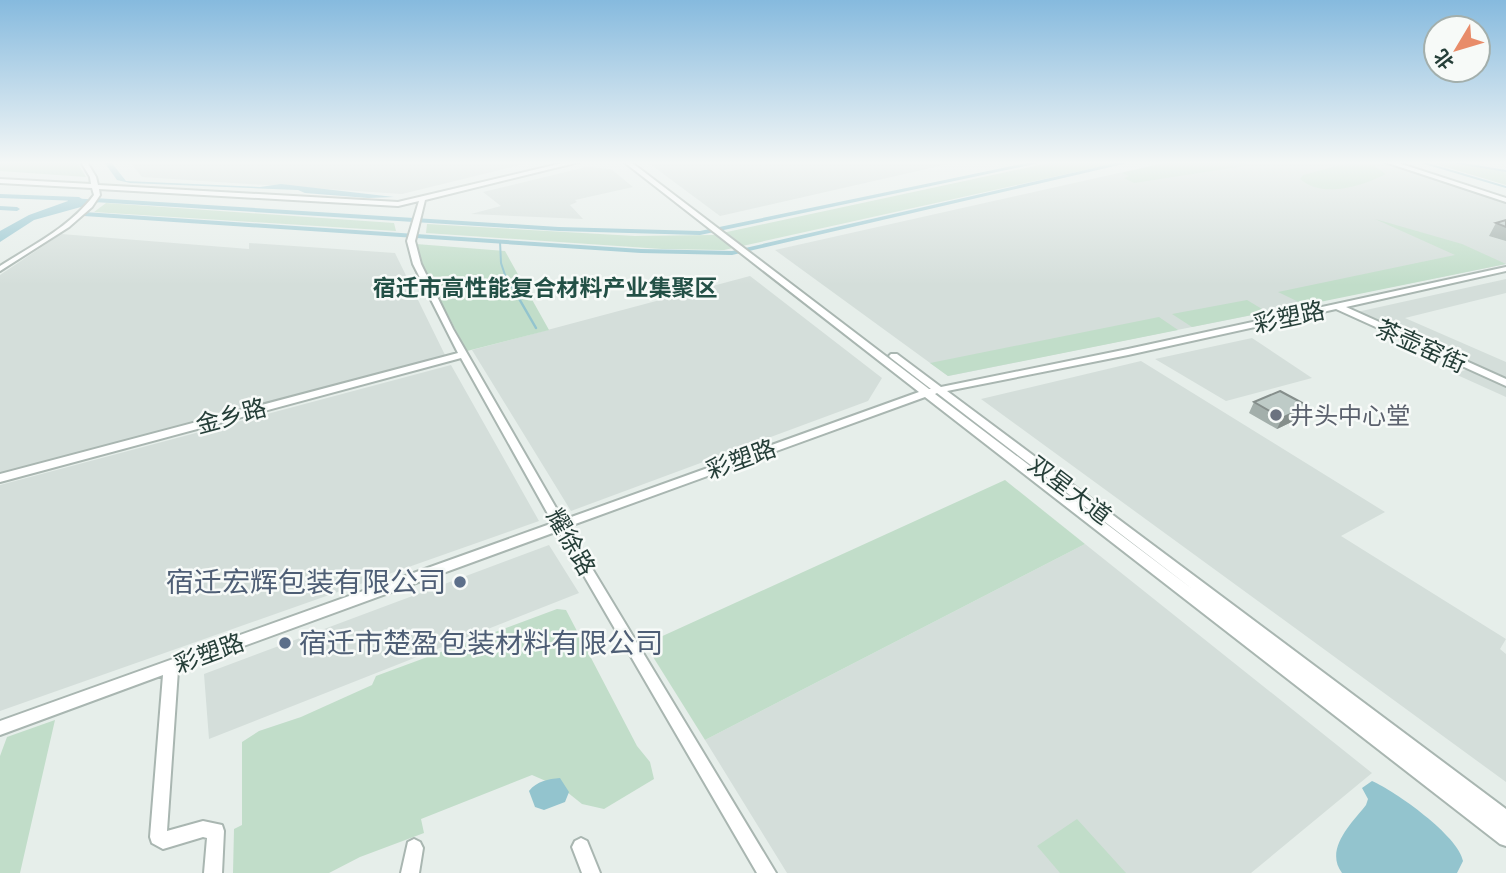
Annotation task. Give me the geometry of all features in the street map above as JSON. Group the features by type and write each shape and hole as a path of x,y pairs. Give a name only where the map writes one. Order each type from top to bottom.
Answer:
{"street":[{"path":"0,269 64,226 92,203"},
{"path":"349,203 394,203"},
{"name":"耀徐路","path":"421,203 411,241 417,264 463,355 560,525 767,873"},
{"path":"683,203 710,222"},
{"path":"686,203 710,222"},
{"name":"双星大道","path":"710,222 1506,819"},
{"name":"彩塑路","path":"0,729 934,391 1506,269"},
{"name":"茶壶窑街","path":"1337,306 1506,383"},
{"name":"金乡路","path":"0,478 463,355"},
{"name":"双星大道","path":"934,391 1506,838"},
{"path":"171,667 169,714 161,767 158,838 163,841 203,829 216,831 213,873"},
{"path":"581,847 592,873"},
{"path":"410,873 414,848"}],"shaded area":[{"path":"497,203 575,203 570,205 583,219 471,214 501,206"},
{"path":"702,203 778,203 720,216"},
{"path":"986,203 1506,203 1506,264 948,376 775,250"},
{"path":"61,234 249,249 249,243 395,253 446,357 0,474 0,275"},
{"path":"750,276 882,378 868,401 571,511 472,350"},
{"path":"1506,279 1506,293 1405,318 1506,362 1506,377 1357,312"},
{"path":"1252,338 1312,378 1226,401 1155,359"},
{"path":"1141,361 1385,512 1341,536 1506,639 1500,649 1506,654 1506,782 981,399"},
{"path":"451,365 539,521 0,711 0,485"},
{"path":"1468,369 1506,386 1506,397 1455,374"},
{"path":"1085,544 1372,773 1251,873 787,873 705,740"},
{"path":"549,545 579,593 209,739 204,674"}],"green space":[{"path":"106,203 394,223 396,231 94,212"},
{"path":"863,203 937,203 724,250 662,249 426,233 427,224 635,236 713,235"},
{"path":"1375,219 1462,244 1506,264 1305,305 1278,292 1455,255"},
{"path":"416,244 505,251 549,330 467,351 418,259"},
{"path":"1247,300 1267,312 1192,327 1172,314"},
{"path":"1159,317 1178,330 948,376 930,363"},
{"path":"1005,480 1085,544 705,740 645,644"},
{"path":"557,609 566,610 637,746 650,762 654,779 604,809 582,804 562,788 532,775 421,819 424,833 360,857 329,873 233,873 234,829 242,825 242,742 259,731 301,717 372,685 376,676"},
{"path":"55,720 20,873 0,873 0,756 7,737"},
{"path":"1077,819 1126,873 1060,873 1037,846"}],"water":[{"path":"63,203 96,203 34,220 0,242 0,231 29,215"},
{"path":"560,778 569,792 565,802 544,810 535,807 529,791 543,781"},
{"path":"1372,781 1410,804 1439,827 1459,851 1463,861 1457,873 1342,873 1337,864 1338,846 1366,805 1368,799 1362,788"}],"building":[{"path":"1506,220 1506,227 1496,223"},
{"path":"1280,391 1308,406 1282,418 1254,402"}],"waterway":[{"path":"138,203 559,229 700,233 845,203"},
{"path":"84,214 641,251 732,253 951,203"},
{"path":"0,208 17,209"},
{"path":"500,241 501,263 506,278"},
{"path":"506,276 536,328"}],"place":[{"name":"井头中心堂","path":"1276,415"},
{"name":"宿迁宏辉包装有限公司","path":"460,582"},
{"name":"宿迁市楚盈包装材料有限公司","path":"285,643"}],"district":[{"name":"宿迁市高性能复合材料产业集聚区","path":"545,288"}]}
